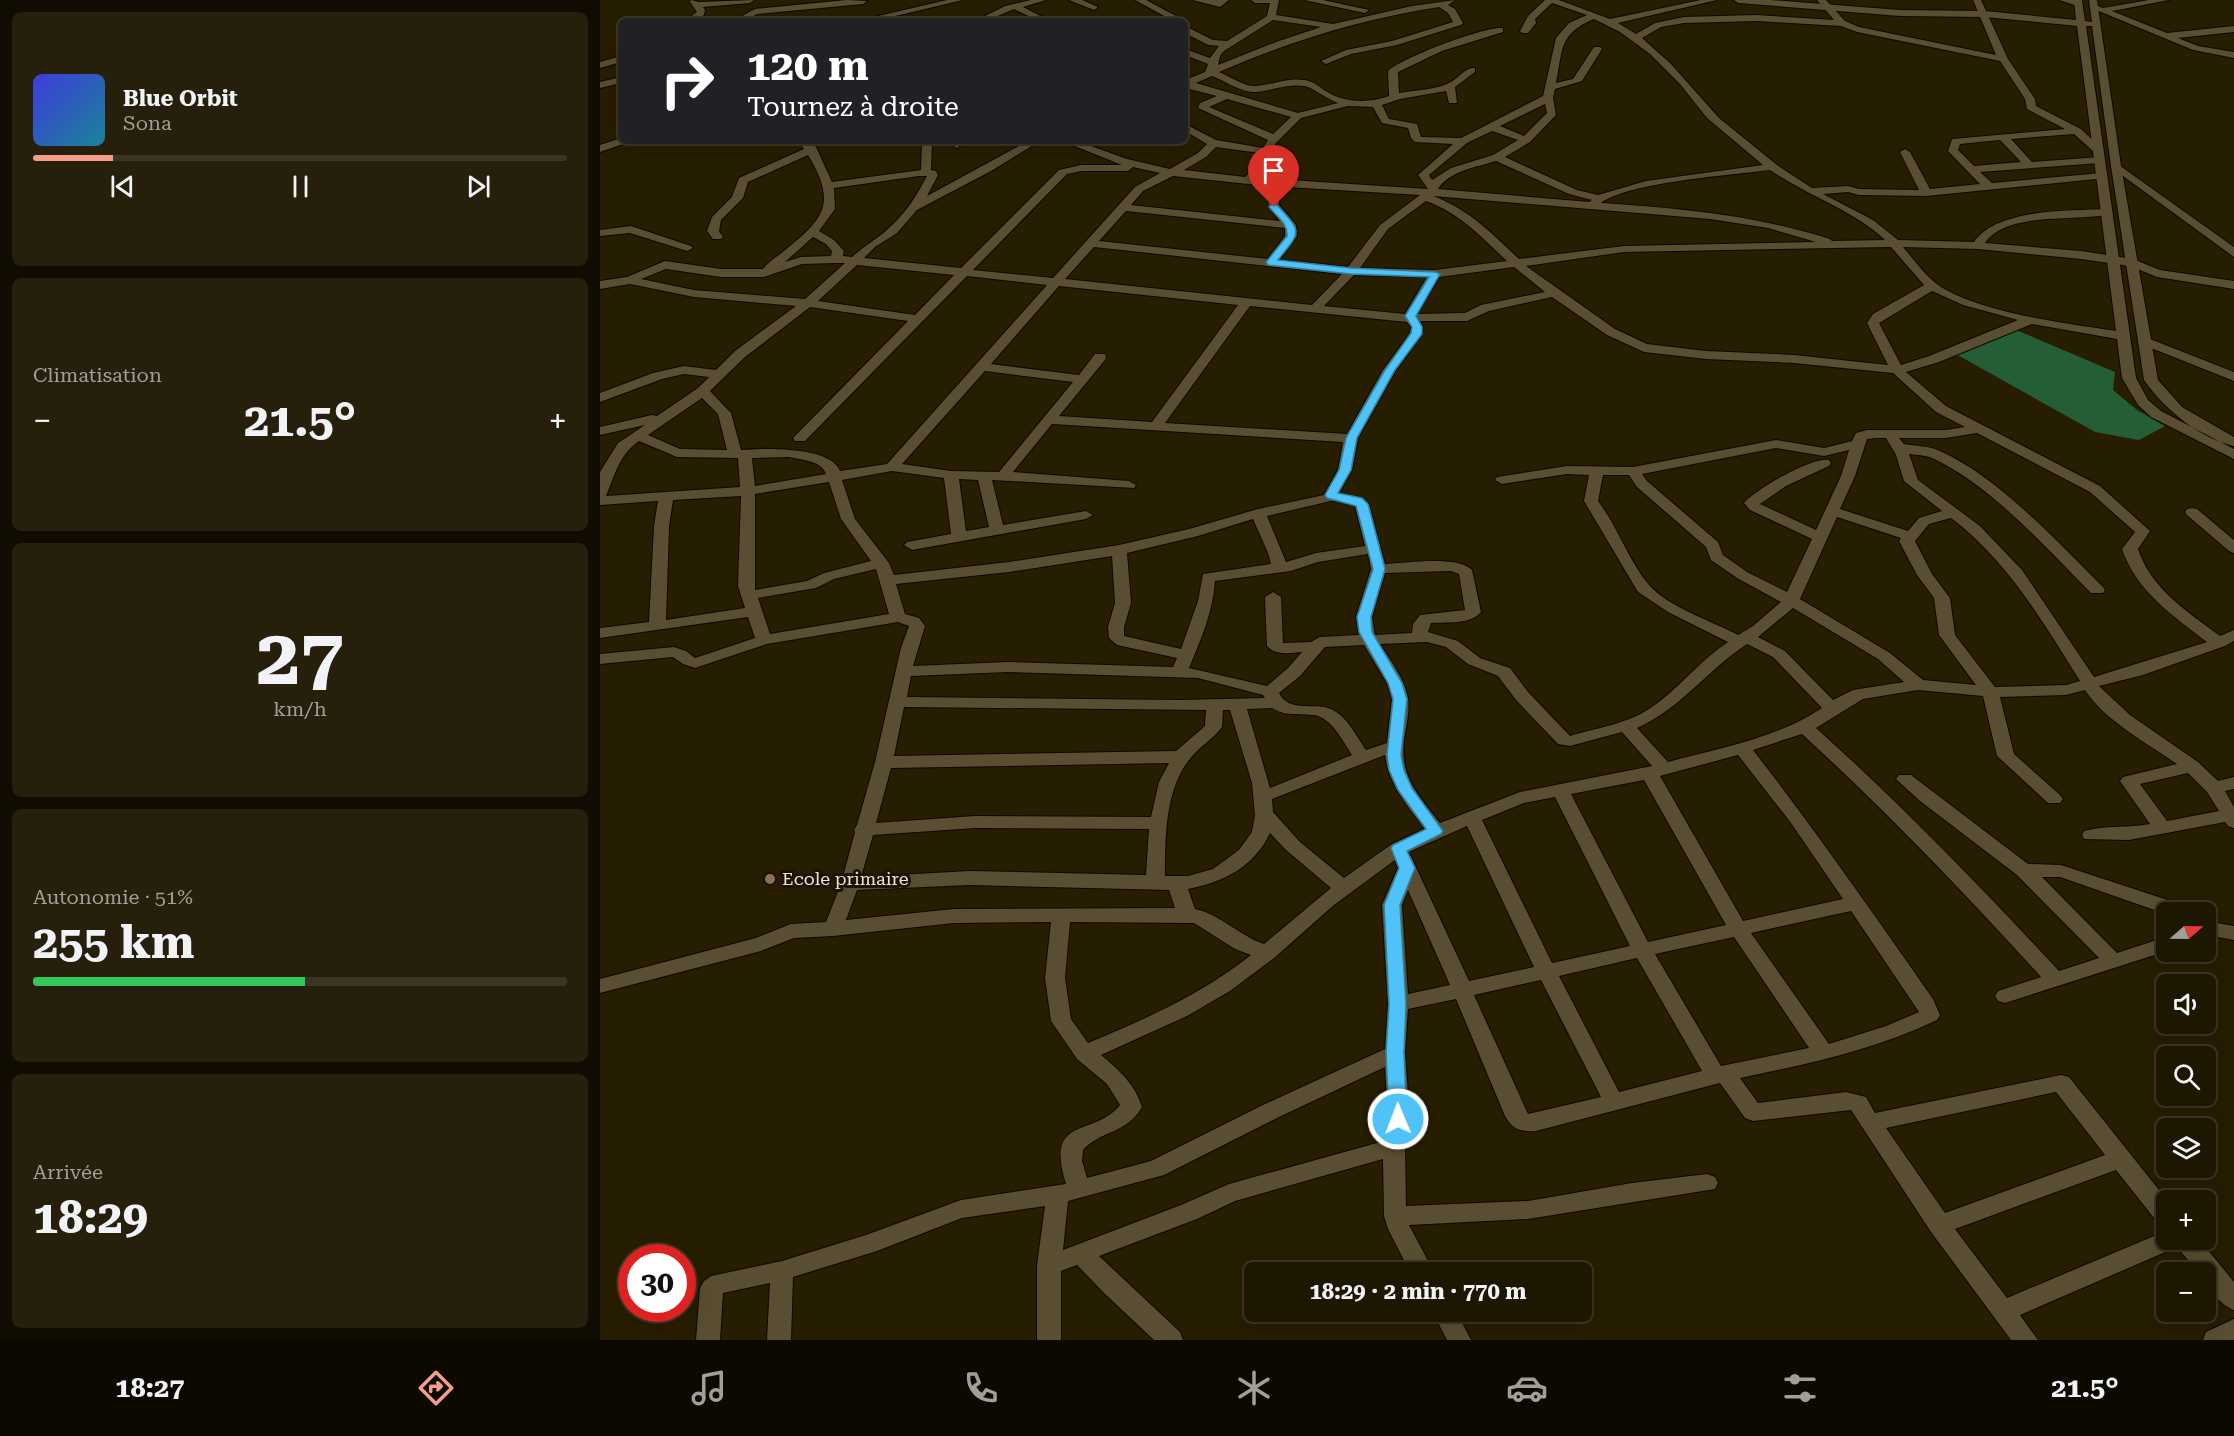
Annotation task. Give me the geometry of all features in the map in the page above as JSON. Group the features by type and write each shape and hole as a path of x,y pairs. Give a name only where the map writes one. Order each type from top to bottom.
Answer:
{"street":[{"path":"695,3 750,0"},
{"path":"881,18 959,0"},
{"path":"987,18 1014,6 1042,0"},
{"path":"1073,0 1094,7"},
{"path":"1139,0 1172,16 1170,18"},
{"path":"1196,0 1220,4 1226,0"},
{"path":"1256,0 1274,1 1271,17"},
{"path":"1308,0 1367,6"},
{"path":"1188,83 1211,68 1333,27 1397,9 1440,4 1450,0"},
{"path":"1524,31 1531,23 1531,18 1550,0 1611,22 1636,38 1685,85 1704,111 1772,167 1809,191 1880,230 1932,286 1957,298 2032,319 2123,336"},
{"path":"1611,22 1713,0"},
{"path":"1738,0 1824,3 1900,13 1985,14 2096,24"},
{"path":"1977,0 2003,59 2030,99 2031,107 2077,131 2099,155"},
{"path":"2063,0 2078,2 2128,378 2143,402 2162,418 2234,455"},
{"path":"2096,6 2165,0"},
{"path":"743,18 755,12 804,11 863,1 876,18"},
{"path":"693,18 701,13 695,3"},
{"path":"1824,3 1842,22 1857,29 2003,59"},
{"path":"1326,61 1348,52 1394,43 1458,23 1452,11 1440,4"},
{"path":"1014,6 1040,18"},
{"path":"1349,22 1367,6"},
{"path":"2096,6 2096,24 2116,166 2151,380 2166,402 2234,442"},
{"path":"2096,6 2204,50 2234,55"},
{"path":"1314,310 1351,271 1384,227 1429,192 1438,180 1455,170 1497,157 1526,140 1552,113 1548,98 1559,45 1566,31 1595,15"},
{"path":"1211,68 1215,55 1227,44 1271,17 1333,27"},
{"path":"1636,38 1658,25 1676,20 1756,18 1842,22"},
{"path":"2168,36 2234,28"},
{"path":"1398,96 1392,94 1393,71 1399,67 1439,49 1500,30"},
{"path":"1188,31 1211,43 1227,44"},
{"path":"1551,87 1577,81 1596,49"},
{"path":"1188,55 1252,89 1282,82 1305,83 1315,86 1325,95 1347,103 1377,104 1398,96 1450,86 1462,80 1472,70"},
{"path":"600,65 618,60"},
{"path":"600,85 618,81"},
{"path":"1188,85 1298,116 1347,103"},
{"path":"1450,86 1454,101"},
{"path":"1227,96 1204,105 1203,108 1275,139"},
{"path":"1548,98 1463,141 1423,175 1424,180 1429,192 1466,216 1517,263 1555,293 1611,332 1644,348 1706,355 1794,359 1897,370 1934,359 2032,319"},
{"path":"1377,104 1379,115 1383,120 1391,124 1413,126 1416,138 1419,140 1463,141"},
{"path":"1248,180 1259,166 1265,151 1298,116"},
{"path":"1489,126 1526,140"},
{"path":"1188,129 1213,143 1265,151"},
{"path":"1989,187 1953,152 1956,141 2077,131"},
{"path":"2002,136 2029,165"},
{"path":"600,149 618,142"},
{"path":"892,467 1139,189 1168,172 1204,156 1213,143"},
{"path":"926,173 927,144"},
{"path":"911,211 949,187 987,169 1030,144"},
{"path":"1075,144 1124,162 1168,172 1284,184 1594,202 1718,215 1794,230 1834,244"},
{"path":"717,237 713,231 716,219 721,211 737,198 743,180 808,145 817,158 830,195 829,209 812,232 764,273"},
{"path":"1905,152 1926,193"},
{"path":"1970,169 2029,165 2099,155"},
{"path":"1497,157 1594,202 1646,184 1684,177 1772,167"},
{"path":"2116,166 2234,253"},
{"path":"800,438 1063,172 1081,168 1150,168"},
{"path":"600,495 614,459 623,446 703,391 740,354 808,303 892,231 911,211 932,178 932,173 827,186"},
{"path":"1809,191 1848,189 1859,192 1926,193 2102,176"},
{"path":"1271,262 1292,236 1290,225 1273,205 1273,200 1284,184"},
{"path":"1122,207 1290,225"},
{"path":"1978,246 1989,231 1999,226 2032,219 2107,212"},
{"path":"600,233 631,229 687,248"},
{"path":"812,232 836,246 838,251 836,259"},
{"path":"1089,243 1351,271 1435,274 1624,249 1893,242 1978,246 2114,260 2133,263 2157,273 2234,285"},
{"path":"600,285 630,280 665,265 722,273 764,273 801,261 836,259 965,271 1245,304 1401,318 1410,316 1467,317 1485,308 1555,293"},
{"path":"1410,316 1435,274"},
{"path":"630,280 659,289 808,303 918,319"},
{"path":"1932,286 1878,317 1873,323 1897,370 1906,381 1941,409 2095,489 2108,498 2143,531 2130,549 2138,571 2179,612 2226,639"},
{"path":"1155,428 1197,367 1245,304"},
{"path":"886,581 1032,564 1119,550 1193,533 1258,513 1328,499 1345,470 1351,438 1390,370 1416,334 1417,327 1410,316"},
{"path":"2145,342 2234,377"},
{"path":"1004,476 1100,357"},
{"path":"980,366 1081,379"},
{"path":"600,398 658,376 684,370 721,375"},
{"path":"703,391 724,413 740,453 748,491 746,586 764,640"},
{"path":"600,431 668,415"},
{"path":"1050,420 1351,438"},
{"path":"1895,442 1979,429"},
{"path":"898,702 1237,705 1273,697 1313,647 1322,641 1434,638 1452,644 1474,661 1504,672 1521,696 1564,740 1570,741 1626,726 1666,705 1742,639 1760,629 1791,601 1833,511 1848,476 1857,444 1864,434 1934,453 1971,475 2022,516 2097,590"},
{"path":"636,435 677,453 789,453 812,457 831,467 848,519 880,563 898,617"},
{"path":"1895,442 1913,483 1975,529 2013,567 2044,611 2089,684 2108,706 2192,766 2214,788 2232,819 2162,827 2129,834 2091,835"},
{"path":"1502,480 1567,470 1633,471 1762,446 1786,444 1812,452 1824,452 1857,444"},
{"path":"1820,537 1750,503 1788,479 1824,463"},
{"path":"600,501 748,491 892,467 951,475 1004,476 1129,485"},
{"path":"1597,471 1591,501 1605,517 1623,557 1644,589 1665,604 1779,654 1832,709"},
{"path":"1633,471 1642,484 1713,545 1718,558 1742,575 1884,656 1918,685"},
{"path":"951,475 959,537"},
{"path":"984,476 997,532"},
{"path":"657,626 661,596 661,516 667,495"},
{"path":"1331,495 1361,503 1379,569 1364,617 1369,640 1395,683 1400,699 1394,755 1400,780 1436,831"},
{"path":"1833,511 1909,536"},
{"path":"2192,512 2234,548"},
{"path":"1258,513 1276,553 1279,567"},
{"path":"1952,513 1924,520 1907,541 1924,575 1942,598 1947,634 1990,692 2006,756 2054,799"},
{"path":"912,545 1086,515"},
{"path":"1179,672 1206,601 1208,577 1279,567 1316,558 1373,549"},
{"path":"1119,550 1122,596 1121,611 1115,629 1117,638 1123,642 1186,655"},
{"path":"600,633 657,626 752,603 810,585 829,576 880,563"},
{"path":"1379,569 1451,566 1462,568 1467,573 1473,612 1465,616 1426,618 1421,624 1419,638"},
{"path":"1273,597 1275,646 1280,648 1313,647"},
{"path":"600,659 674,652 682,654 690,662 695,663 764,640 898,617 913,621 917,626 909,648 885,762 863,830 849,884 833,928"},
{"path":"1084,1053 1166,1020 1191,1007 1242,974 1343,888 1403,858 1436,831 1520,798 1657,771 1742,748 1806,727 1859,694 1918,685 1990,692 2048,692 2138,671 2226,639"},
{"path":"905,670 1008,667 1179,672 1216,676 1273,697 1293,711 1316,711 1328,714 1336,721 1362,756"},
{"path":"849,884 970,878 1177,884 1206,879 1241,860 1262,832 1262,804 1237,705"},
{"path":"1155,882 1156,848 1162,803 1174,769 1181,757 1213,727 1215,706"},
{"path":"1626,726 1657,771 1739,930 1824,1053"},
{"path":"1806,727 1985,903 2055,980"},
{"path":"1262,804 1362,756 1395,746"},
{"path":"1403,858 1462,988 1516,1116 1523,1123 1536,1122 1720,1075 1824,1053 1893,1032 1930,1015 1926,1004 1797,819 1742,748"},
{"path":"885,762 1126,760 1181,757"},
{"path":"2162,827 2129,781 2192,766"},
{"path":"1905,779 2024,870 2112,960"},
{"path":"2214,788 2234,783"},
{"path":"1560,790 1642,950 1720,1075 1753,1112 1807,1104 1853,1101 1858,1103 1939,1225 2026,1340"},
{"path":"1262,804 1293,846 1343,888"},
{"path":"1471,816 1546,971 1614,1102"},
{"path":"863,830 975,822 1159,823"},
{"path":"1403,858 1392,905 1398,1004 1395,1053 1398,1119 1394,1147 1395,1216 1399,1229 1417,1262"},
{"path":"2024,870 2061,871 2156,903"},
{"path":"1177,884 1187,915"},
{"path":"1398,1004 1462,988 1856,903"},
{"path":"1049,1340 1048,1265 1069,1192 1072,1165 1070,1153 1073,1145 1089,1133 1122,1117 1131,1107 1128,1097 1115,1077 1084,1053 1061,1021 1055,978 1061,915"},
{"path":"600,986 761,944 791,931 954,916 1187,915 1199,917 1242,944 1267,953"},
{"path":"2216,930 2234,933"},
{"path":"2005,996 2156,947"},
{"path":"708,1340 710,1290 719,1283 782,1271 869,1244 961,1209 1069,1192 1133,1177 1176,1161 1271,1111 1395,1053"},
{"path":"1870,1123 2061,1083 2156,1204"},
{"path":"1048,1265 1189,1212 1229,1193 1394,1147"},
{"path":"1939,1225 2120,1159"},
{"path":"1395,1216 1528,1210 1632,1192 1707,1183"},
{"path":"2003,1311 2156,1245"},
{"path":"2194,1250 2234,1300"},
{"path":"1082,1253 1112,1286 1171,1340"},
{"path":"779,1340 782,1271"},
{"path":"1450,1322 1459,1340"},
{"path":"2215,1340 2234,1330"}],"green space":[{"path":"2014,329 2115,372 2113,390 2137,410 2165,426 2139,440 2095,432 1954,353"}],"place":[{"name":"Ecole primaire","path":"770,879"}],"route":[{"path":"1274,207 1290,225 1292,236 1271,262 1351,271 1435,274 1410,316 1417,327 1416,334 1390,370 1351,438 1345,470 1331,495 1362,504 1379,569 1364,617 1365,632 1395,683 1400,699 1400,721 1394,755 1396,770 1405,790 1436,831 1399,848 1407,868 1392,905 1394,969 1398,1004 1395,1053 1398,1119"}]}
